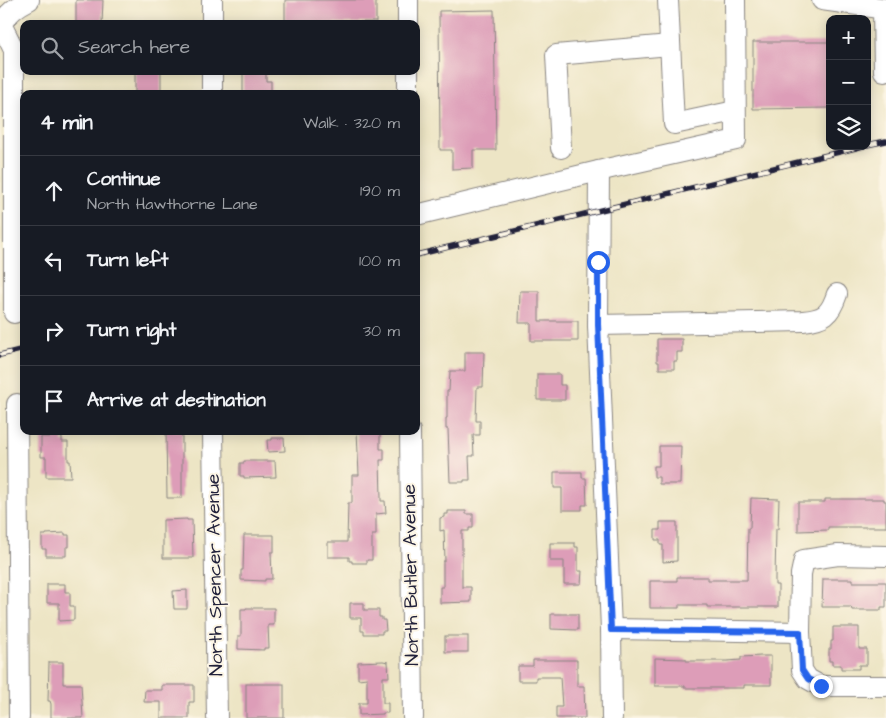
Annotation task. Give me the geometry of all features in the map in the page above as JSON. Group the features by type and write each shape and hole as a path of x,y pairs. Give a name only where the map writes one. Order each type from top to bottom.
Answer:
{"street":[{"path":"13,313 14,50 1,24 10,12 29,0"},
{"path":"212,0 212,20"},
{"path":"408,0 408,20"},
{"path":"668,0 674,124 735,111"},
{"path":"420,214 736,140 735,0"},
{"path":"822,0 884,9 884,71"},
{"path":"561,148 556,55 670,45"},
{"path":"212,75 212,90"},
{"path":"408,75 408,90"},
{"path":"599,171 598,324 611,630 612,718"},
{"path":"598,324 803,322 817,320 828,313 835,302 837,294"},
{"path":"11,412 19,718"},
{"name":"North Spencer Avenue","path":"214,435 217,718"},
{"name":"North Butler Avenue","path":"410,435 413,718"},
{"path":"886,556 838,555 804,560 801,574 800,632 802,670 808,679 821,686 886,686"},
{"path":"611,630 800,632"}],"building":[{"path":"76,0 103,0 102,20 76,20"},
{"path":"285,0 376,0 376,20 285,20"},
{"path":"494,10 496,150 473,150 473,168 452,169 452,150 440,150 439,11"},
{"path":"753,42 826,42 826,108 753,109"},
{"path":"135,75 161,75 161,90 135,90"},
{"path":"243,75 266,75 266,81 271,81 271,90 243,90"},
{"path":"520,291 539,291 539,321 578,321 578,341 531,341 531,323 519,323"},
{"path":"657,339 682,339 682,352 677,352 677,361 674,361 674,369 659,369 659,362 657,362"},
{"path":"465,352 484,352 483,387 477,387 476,421 480,421 480,435 473,435 474,456 469,456 470,480 450,482 448,429 446,429 447,391 449,391 450,371 465,371"},
{"path":"537,374 560,374 560,385 565,385 565,400 537,400"},
{"path":"166,435 182,435 182,498 167,498"},
{"path":"357,435 380,435 380,449 384,449 384,460 380,460 381,501 385,501 386,513 376,514 376,535 372,535 372,560 367,560 367,563 352,563 352,561 349,561 349,557 328,557 328,542 347,542 348,503 352,503 352,475 359,475"},
{"path":"41,437 62,437 62,442 68,442 68,461 70,461 71,477 46,477 46,457 41,457"},
{"path":"272,438 284,438 285,451 268,452 267,440 272,440"},
{"path":"659,446 681,446 680,484 659,484 659,477 654,477 654,466 659,466"},
{"path":"244,461 275,461 276,477 244,478 244,476 240,476 240,463 244,463"},
{"path":"554,472 582,472 582,478 586,478 587,505 582,505 582,510 562,510 562,488 554,488"},
{"path":"751,498 779,499 775,578 775,585 778,585 778,607 679,605 679,608 650,608 650,581 677,581 677,577 708,577 708,580 747,580 748,528 750,528"},
{"path":"825,499 884,499 886,501 886,527 828,527 828,530 798,531 798,502 825,502"},
{"path":"448,511 466,511 466,514 473,514 473,528 469,528 469,531 462,531 462,587 471,587 471,602 440,603 440,587 443,587 443,561 445,561 444,530 440,531 440,518 444,517 444,514 448,514"},
{"path":"163,520 192,520 193,558 163,558"},
{"path":"660,522 677,522 677,561 663,562 663,545 660,545 660,540 655,540 655,530 660,530"},
{"path":"65,533 65,535 69,535 69,547 66,547 66,556 46,556 46,549 42,549 42,535"},
{"path":"244,535 274,535 274,552 271,552 272,579 265,579 265,581 241,580"},
{"path":"550,543 575,543 575,547 578,547 578,571 582,571 581,584 564,584 564,561 550,561"},
{"path":"823,579 853,579 853,582 886,582 886,607 881,607 881,610 852,610 851,607 822,607"},
{"path":"47,584 65,584 65,592 70,592 70,606 74,606 74,620 59,621 59,603 47,603"},
{"path":"187,590 187,609 174,609 173,591"},
{"path":"350,603 364,603 364,610 379,610 379,617 385,620 386,631 382,631 382,634 364,634 364,631 361,631 361,618 350,618"},
{"path":"274,608 274,625 268,625 269,648 264,648 264,650 238,649 238,636 241,636 241,609"},
{"path":"551,614 578,614 578,630 551,629"},
{"path":"833,627 859,627 859,649 867,649 867,665 859,665 859,669 841,669 841,665 832,665 832,661 829,661 829,649 831,649 831,641 833,641"},
{"path":"445,636 468,636 468,652 445,652"},
{"path":"771,656 771,685 744,685 744,688 655,686 655,658 686,659 686,661 727,661 741,660 741,657"},
{"path":"533,660 577,660 577,686 584,686 585,718 556,718 556,707 562,707 560,677 536,677 536,681 518,681 518,666 533,666"},
{"path":"49,662 63,662 63,684 81,684 83,718 51,718 51,704 48,701"},
{"path":"358,662 388,662 389,677 383,677 383,703 388,703 388,713 359,715 359,703 367,703 367,678 358,679"},
{"path":"246,684 284,684 284,718 246,718"},
{"path":"162,685 194,685 194,702 189,702 189,718 161,718 161,702 144,702 145,690 162,690"}],"railway":[{"path":"871,144 886,141"},
{"path":"420,254 848,150"},
{"path":"0,355 20,350"}],"route":[{"path":"598,262 598,324 611,630 800,632 802,670 808,679 821,686"}]}
